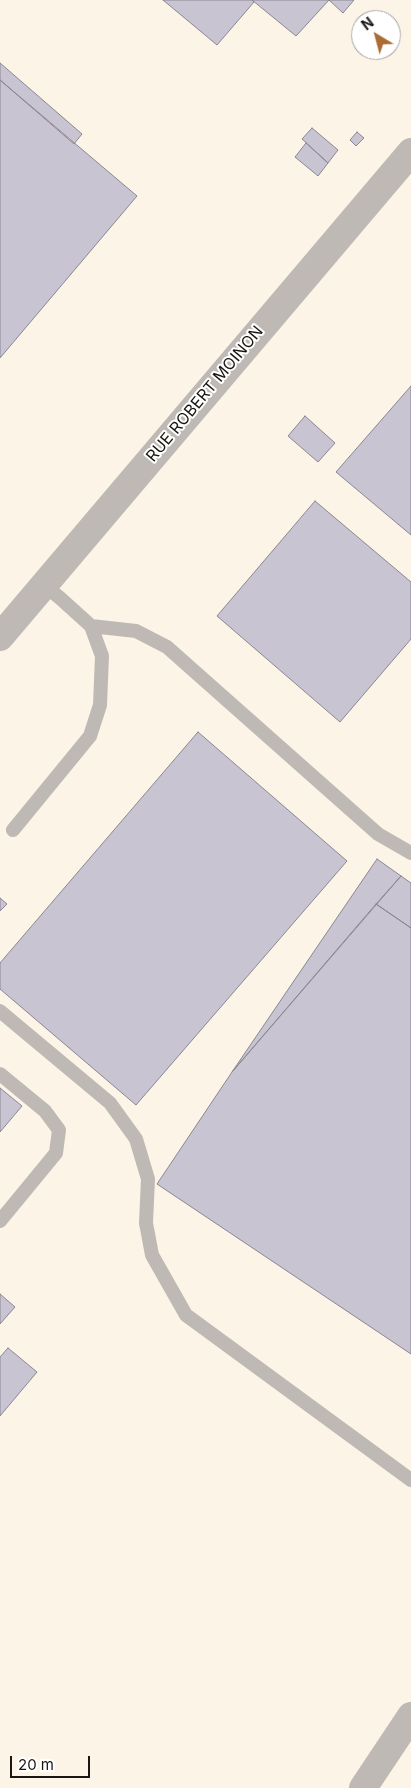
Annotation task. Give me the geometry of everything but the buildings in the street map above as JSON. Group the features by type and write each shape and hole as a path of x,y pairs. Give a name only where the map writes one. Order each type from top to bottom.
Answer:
{"street":[{"name":"RUE ROBERT MOINON","path":"0,637 411,152"},
{"path":"363,1788 411,1716"}],"lane":[{"path":"13,830 90,736 100,705 102,656 91,626 44,585"},
{"path":"91,626 136,631 167,647 378,834 411,853"},
{"path":"0,1011 110,1102 136,1139 148,1179 146,1223 152,1255 186,1315 411,1480"},
{"path":"0,1074 45,1111 59,1130 56,1153 0,1221"}]}
